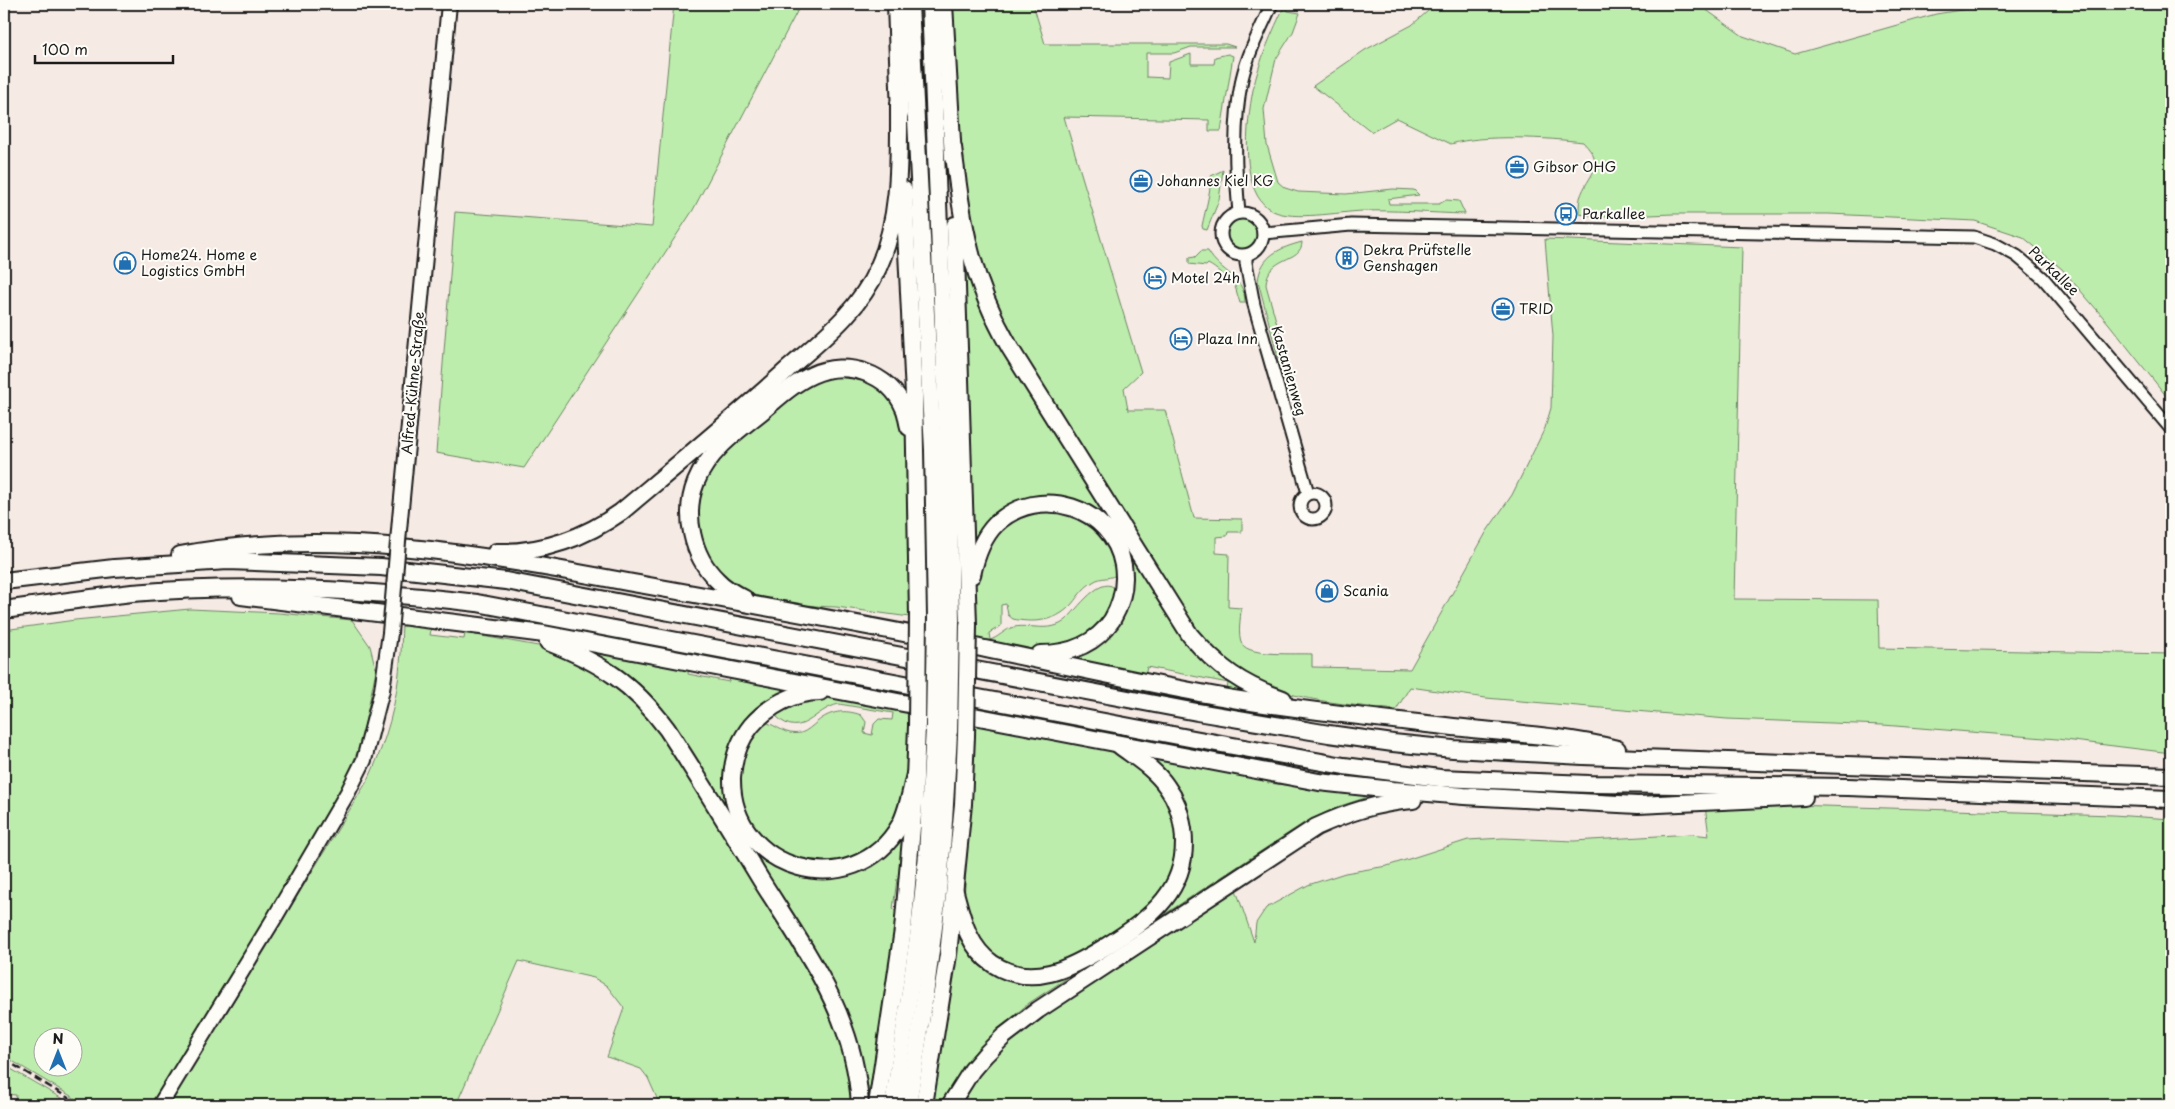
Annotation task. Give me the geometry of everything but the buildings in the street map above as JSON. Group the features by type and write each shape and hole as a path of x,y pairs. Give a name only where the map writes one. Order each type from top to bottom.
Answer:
{"highway":[{"path":"876,1105 903,930 910,862 917,726 916,472 896,4"},
{"path":"910,4 933,450 944,620"},
{"path":"908,1105 924,1011 942,851 942,731 948,449 930,4"},
{"path":"924,1105 948,956 955,892 966,736 968,625 953,147 944,4"},
{"path":"114,568 218,548 279,543 348,543 438,550 506,552 563,543 604,524 702,444 826,335 856,305 870,283 884,252 894,206 899,158 899,104"},
{"path":"953,147 963,225 981,288 997,324 1010,348 1190,635 1206,654 1236,678 1257,690 1326,712"},
{"path":"783,610 729,591 717,581 707,568 695,544 691,517 696,482 720,446 792,387 813,374 848,369 863,371 880,379 894,392 905,409 916,472"},
{"path":"959,643 1035,654 1067,651 1085,645 1101,634 1116,613 1121,601 1124,570 1121,556 1116,543 1098,521 1068,505 1049,503 1033,505 1018,510 996,524 985,539 978,552 967,602"},
{"path":"438,550 528,564 783,610 959,643 1234,699 1326,712 1576,741 1646,758"},
{"path":"4,581 114,568 186,563 268,561 362,565 433,571 506,581 1197,712 1329,734 1453,749 1646,758 2171,776"},
{"path":"4,610 133,593 269,588 348,590 477,603 1194,739 1344,766 1440,778 1589,784 1848,787 2171,799"},
{"path":"206,590 278,602 515,630 1319,782 1464,796 1638,804 1829,796 1848,787"},
{"path":"515,630 596,662 629,686 656,713 700,780 835,1002 847,1032 857,1070 860,1105"},
{"path":"910,704 817,692 792,697 774,706 756,720 740,744 734,764 733,796 742,823 758,845 784,863 808,870 844,868 874,854 892,836 904,815 915,774"},
{"path":"893,1105 919,930 942,731"},
{"path":"955,892 971,939 984,956 1005,970 1021,975 1051,974 1083,961 1138,926 1167,896 1178,876 1183,853 1184,836 1178,810 1168,788 1158,776 1115,743"},
{"path":"950,1105 972,1070 985,1055 1004,1036 1038,1010 1316,827 1342,815 1370,806 1402,801 1464,796"}],"main road":[{"name":"Alfred-Kühne-Straße","path":"160,1105 280,908 348,792 364,760 382,690 390,633 449,4"}],"street":[{"path":"1239,213 1236,150 1237,114 1241,87 1256,38 1272,4"},
{"path":"1239,213 1253,216 1262,227 1263,234 1259,248 1246,256 1232,254 1226,250 1220,238 1223,224 1233,215 1239,213"},
{"name":"Parkallee","path":"1263,234 1351,225 1974,237 1995,244 2017,256 2043,278 2171,429"},
{"name":"Kastanienweg","path":"1246,256 1254,305 1308,493"}],"green space":[{"path":"674,4 801,4 693,210 524,468 436,453 455,212 652,227"},
{"path":"948,4 1033,4 1045,44 1226,44 1235,47 1191,47 1174,53 1146,53 1146,77 1168,78 1169,62 1191,54 1191,64 1214,64 1215,57 1228,54 1233,56 1221,131 1209,131 1209,120 1064,117 1141,372 1124,388 1128,410 1165,410 1194,518 1242,519 1242,532 1228,532 1227,536 1216,537 1216,553 1229,554 1228,607 1241,608 1240,636 1242,644 1247,648 1263,653 1312,654 1312,667 1410,669 1487,531 1512,495 1545,428 1551,408 1553,336 1545,239 1742,247 1734,599 1878,600 1879,648 2171,654 2171,753 2057,739 1883,725 1727,719 1486,698 1410,687 1396,710 1310,698 1268,687 1248,678 1217,655 1197,633 996,311 965,214"},
{"path":"1436,4 1698,4 1743,36 1795,54 1936,14 1998,4 2171,4 2171,402 2062,269 2023,237 1975,221 1829,214 1673,214 1602,217 1579,214 1580,198 1595,165 1594,158 1583,142 1535,138 1498,138 1451,144 1397,118 1372,132 1313,86 1365,50 1412,25"},
{"path":"1285,5 1288,11 1300,13 1293,32 1276,59 1264,109 1267,145 1278,182 1285,188 1298,192 1346,194 1393,189 1414,190 1419,195 1388,199 1389,204 1439,204 1446,200 1459,201 1465,214 1376,211 1304,216 1282,214 1273,211 1262,202 1254,189 1250,173 1247,137 1253,90 1262,57"},
{"path":"1223,170 1219,200 1207,230 1203,229 1211,176"},
{"path":"1242,218 1253,223 1258,234 1253,245 1242,250 1231,245 1226,234 1231,223"},
{"path":"1302,242 1297,253 1272,269 1268,275 1266,285 1295,389 1287,392 1258,281 1260,272 1267,259 1279,250"},
{"path":"960,247 977,298 1172,620 1245,691 1245,694 1227,691 1228,683 1147,667 1145,676 1061,660 1112,627 1121,546 1053,499 979,538 971,546"},
{"path":"1201,251 1208,251 1219,265 1237,280 1244,294 1245,303 1240,303 1233,280 1208,264 1206,266 1189,264 1189,258 1195,257"},
{"path":"819,376 862,376 884,390 901,413 908,442 910,617 836,607 792,605 757,596 732,585 709,563 698,535 696,511 700,488 725,450 802,387"},
{"path":"1062,508 1105,534 1118,573 1113,577 1099,579 1089,584 1069,607 1057,616 1050,618 1035,621 1013,619 1008,615 1006,604 1001,605 1001,626 989,633 990,640 1014,627 1047,627 1060,624 1090,595 1104,586 1111,586 1117,591 1114,608 1086,640 1037,650 977,642 974,585 977,563 983,549 1011,517"},
{"path":"190,609 279,613 352,620 370,646 376,670 361,743 337,798 155,1105 86,1105 37,1076 82,1076 82,1026 32,1026 32,1073 4,1056 4,630 75,620"},
{"path":"402,624 431,629 430,635 464,639 465,633 544,647 603,673 654,721 706,803 819,991 836,1024 847,1060 855,1105 660,1105 648,1078 641,1069 607,1057 624,1008 607,986 594,978 519,961 456,1105 166,1105 218,1020 222,1020 369,778 381,750 393,707 399,678"},
{"path":"588,650 689,666 688,674 729,682 732,673 805,687 741,732 738,826 822,875 907,829 902,879 897,879 893,909 899,914 871,1105 868,1105 864,1070 855,1037 668,718 632,680"},
{"path":"819,695 910,709 907,779 904,797 893,826 866,852 829,865 780,855 749,824 737,785 742,751 764,722 795,734 807,730 827,715 849,712 861,715 866,722 864,733 872,735 874,724 879,719 892,720 893,713 839,704 822,711 801,724 786,723 777,717 776,710"},
{"path":"975,721 1113,751 1131,759 1171,801 1178,853 1166,886 1145,911 1090,949 1049,968 1017,967 991,954 978,940 964,901"},
{"path":"1145,755 1269,775 1268,783 1374,795 1337,807 1304,823 1029,1003 1002,1027 969,1061 940,1105 929,1105 956,925 962,933 1027,978 1151,919 1189,842"},
{"path":"1791,805 2113,815 2171,819 2171,1105 954,1105 1007,1038 1234,884 1254,942 1256,923 1266,908 1308,885 1345,873 1387,866 1468,840 1503,838 1574,841 1691,834 1709,836 1705,806"},
{"path":"4,1065 73,1105 15,1105 16,1095 4,1094"}],"railway":[{"path":"4,1059 80,1105"}],"place":[{"name":"Gibsor OHG","path":"1517,167"},
{"name":"Johannes Kiel KG","path":"1141,181"},
{"name":"Parkallee","path":"1566,214"},
{"name":"Dekra Prüfstelle Genshagen","path":"1347,258"},
{"name":"Home24. Home e Logistics GmbH","path":"125,263"},
{"name":"Motel 24h","path":"1155,278"},
{"name":"TRID","path":"1503,309"},
{"name":"Plaza Inn","path":"1181,339"},
{"name":"Scania","path":"1327,591"}]}
